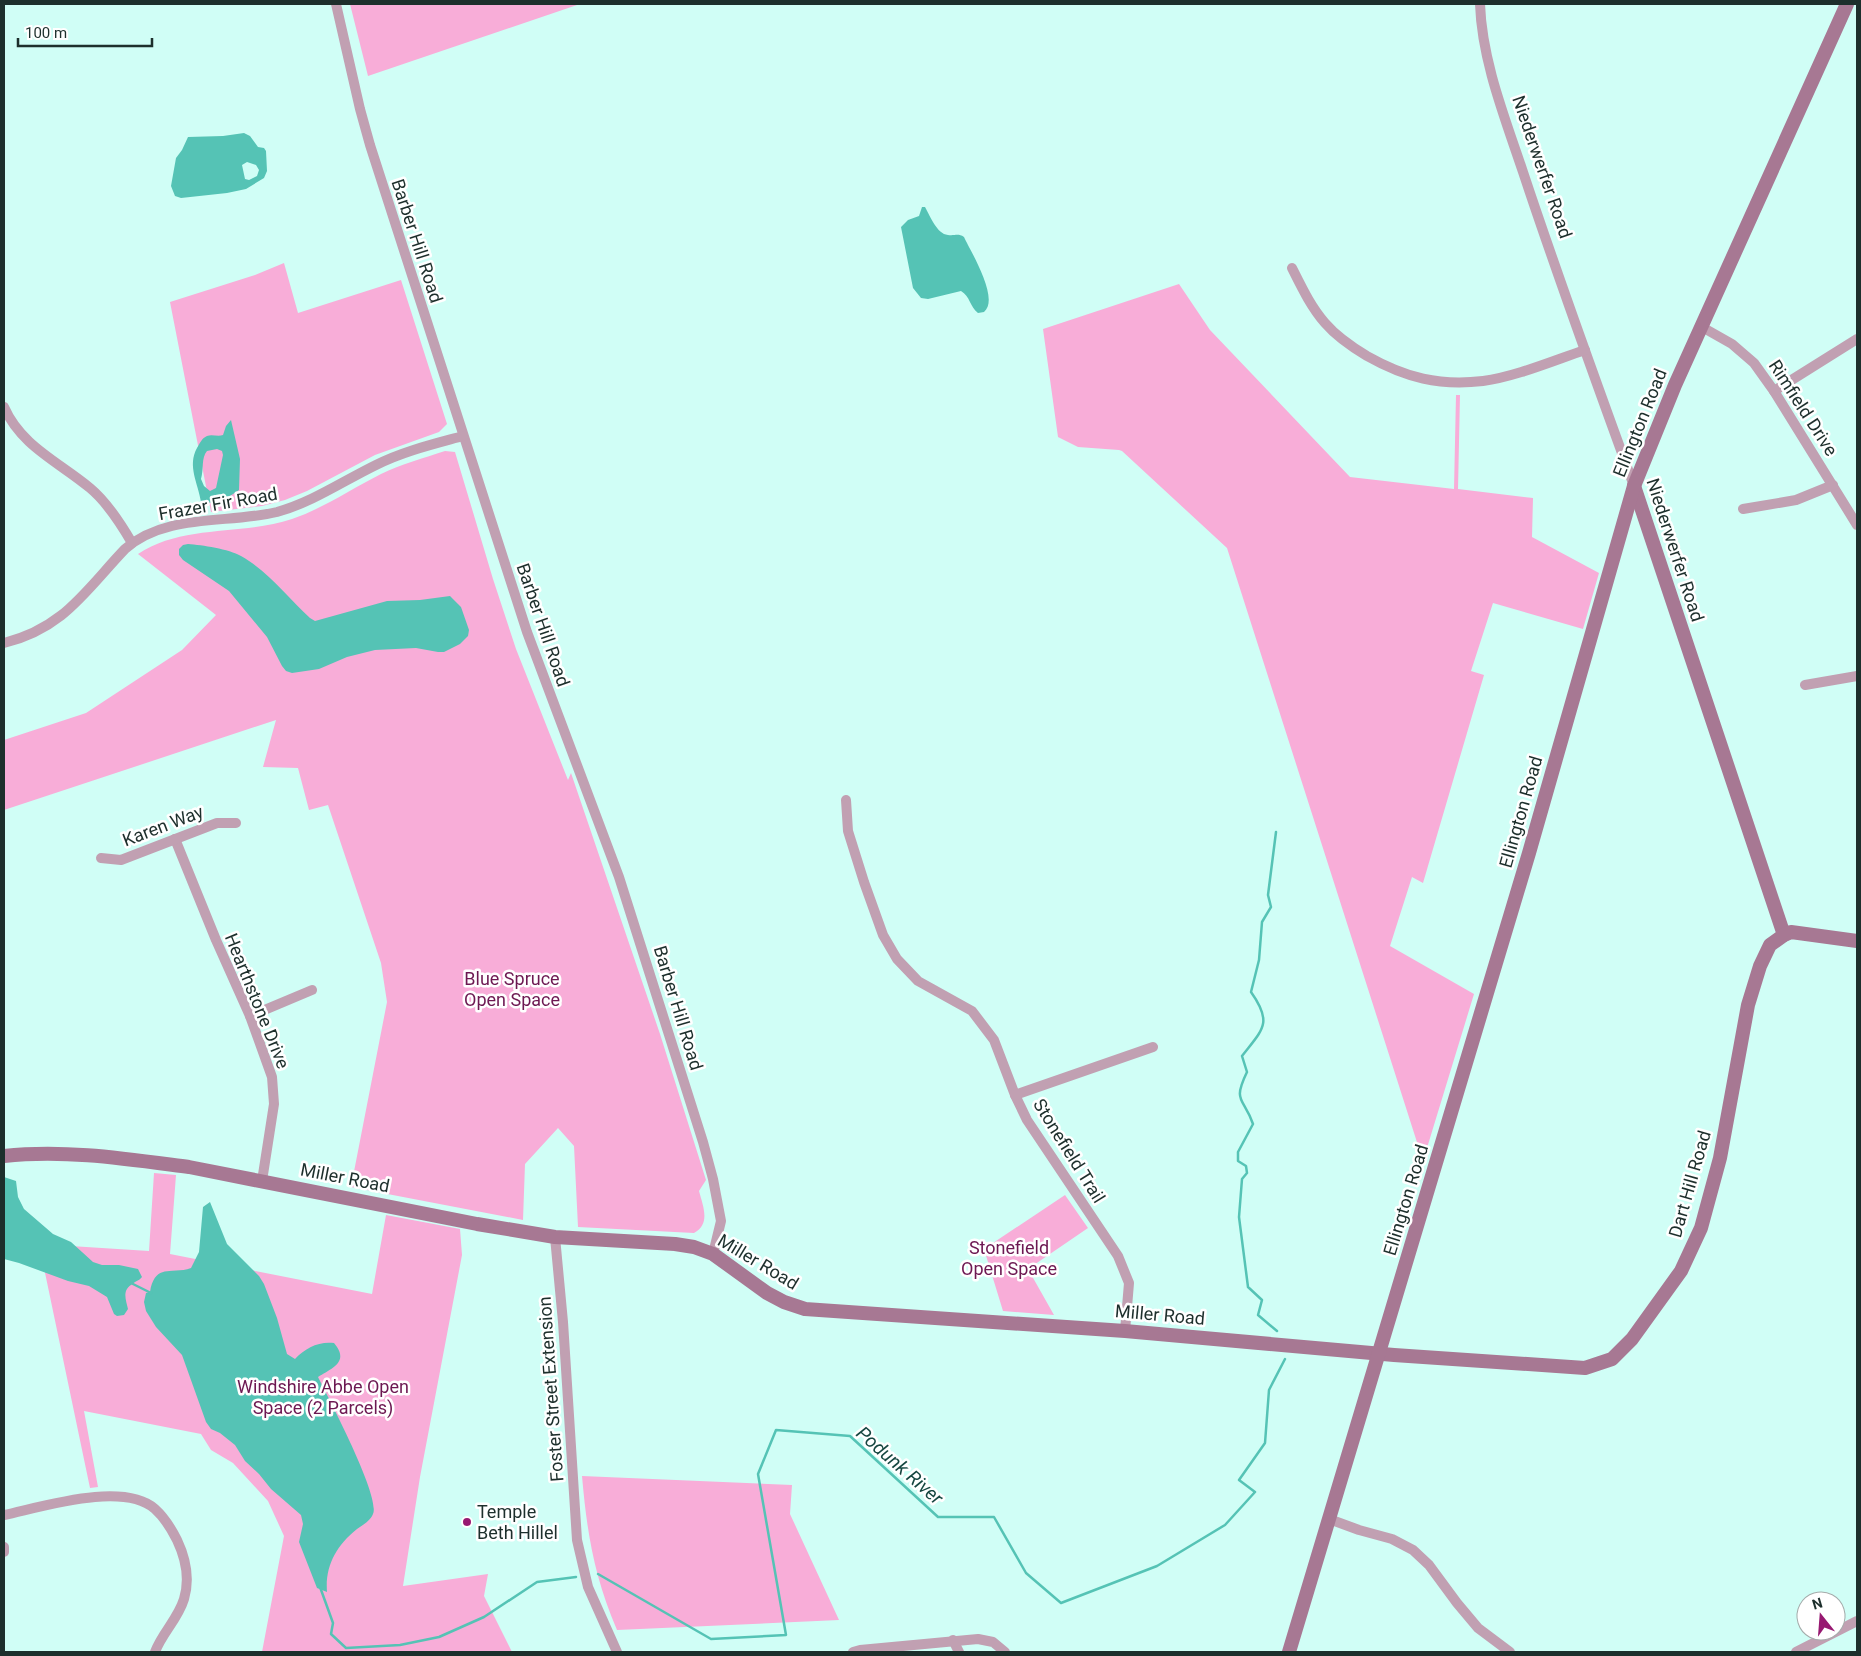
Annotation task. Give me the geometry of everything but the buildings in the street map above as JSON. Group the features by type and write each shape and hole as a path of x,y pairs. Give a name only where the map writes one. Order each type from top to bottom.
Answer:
{"street":[{"name":"Barber Hill Road","path":"336,4 370,145 463,436 530,640 619,877 703,1142 714,1179 721,1220 713,1254"},
{"name":"Niederwerfer Road","path":"1480,4 1480,17 1487,57 1498,95 1536,210 1634,486 1784,935"},
{"name":"Ellington Road","path":"1289,1652 1523,872 1634,486 1671,394 1847,4"},
{"path":"1292,268 1312,305 1326,324 1346,343 1391,370 1418,378 1455,382 1485,380 1528,369 1585,350"},
{"name":"Rimfield Drive","path":"1702,327 1732,344 1754,363 1774,391 1857,525"},
{"path":"1774,391 1857,339"},
{"path":"4,407 17,430 25,439 42,454 90,488 100,498 132,543"},
{"name":"Frazer Fir Road","path":"4,643 28,635 57,620 73,606 132,543 156,530 176,525 259,515 290,508 324,494 390,458 463,436"},
{"path":"1743,509 1796,500 1833,485"},
{"path":"1804,685 1857,676"},
{"name":"Stonefield Trail","path":"846,800 848,831 883,935 897,960 918,980 972,1012 994,1040 1015,1095 1027,1120 1118,1256 1125,1271 1129,1283 1125,1331"},
{"name":"Karen Way","path":"101,858 122,860 217,823 236,823"},
{"name":"Hearthstone Drive","path":"175,839 216,940 250,1016 272,1077 273,1098 262,1181"},
{"path":"1784,935 1791,932 1857,940"},
{"name":"Dart Hill Road","path":"1379,1354 1585,1368 1612,1358 1632,1339 1681,1271 1701,1228 1720,1158 1748,1005 1760,966 1770,945 1784,935"},
{"path":"250,1016 312,990"},
{"path":"1015,1095 1153,1047"},
{"name":"Miller Road","path":"4,1156 53,1153 142,1160 189,1166 477,1224 555,1237 675,1244 694,1247 713,1254 767,1293 784,1302 805,1309 1125,1331 1379,1354"},
{"name":"Foster Street Extension","path":"555,1237 564,1331 577,1540 588,1587 616,1652"},
{"path":"4,1515 98,1496 116,1496 134,1500 154,1508 170,1525 181,1548 188,1574 184,1599 173,1622 159,1641 155,1652"},
{"path":"1329,1519 1358,1530 1392,1539 1413,1550 1428,1565 1478,1628 1510,1652"},
{"path":"4,1547 4,1552"},
{"path":"1796,1652 1857,1621"},
{"path":"853,1652 953,1640 984,1639 993,1642 1005,1652"},
{"path":"953,1640 959,1652"}],"green space":[{"path":"350,4 580,4 368,76"},
{"path":"284,263 298,313 401,280 447,424 439,432 375,455 307,491 285,500 262,506 211,512 170,302 255,275"},
{"path":"1179,284 1210,330 1350,477 1454,489 1456,395 1460,395 1458,489 1533,498 1532,537 1599,573 1583,629 1493,603 1471,671 1484,675 1423,883 1412,877 1390,946 1474,994 1423,1161 1227,548 1122,451 1078,447 1058,437 1043,329"},
{"name":"Blue Spruce Open Space","path":"445,451 455,452 516,649 568,780 571,773 660,1034 706,1180 699,1191 704,1209 703,1225 694,1233 578,1227 574,1146 558,1128 525,1164 523,1220 351,1187 387,1002 381,963 328,805 309,810 298,768 263,767 276,720 4,810 4,740 86,713 182,650 216,615 138,554 174,538 273,524 304,515 389,470"},
{"name":"Windshire Abbe Open Space (2 Parcels)","path":"154,1173 176,1175 170,1254 372,1294 386,1215 460,1229 462,1255 420,1477 403,1586 488,1574 484,1596 512,1652 262,1652 284,1536 268,1501 233,1463 211,1450 201,1434 84,1411 98,1487 90,1488 39,1244 149,1251"},
{"name":"Stonefield Open Space","path":"1065,1195 1088,1228 1028,1269 1054,1315 1003,1311 984,1249"},
{"path":"582,1476 792,1485 790,1514 839,1620 617,1630 597,1573 586,1517"}],"shaded area":[{"path":"244,133 250,136 258,147 264,148 266,151 267,171 264,178 246,189 227,193 181,198 175,196 171,186 176,158 188,137","holes":["247,162 256,165 259,170 257,176 249,180 245,179 242,165"]},
{"path":"922,207 925,207 934,224 944,234 964,237 987,287 988,306 984,312 978,313 961,291 928,299 921,298 913,288 901,227 908,220 919,216"},
{"path":"231,420 240,459 239,490 224,500 204,504 201,502 194,475 194,455 204,438 209,435 223,435 226,426","holes":["217,449 222,451 223,455 216,488 210,491 204,486 201,479 204,457 207,451"]},
{"path":"183,545 223,549 251,562 315,621 387,601 420,600 450,596 461,607 469,630 468,636 460,644 444,652 416,648 375,650 347,657 319,669 292,673 286,671 282,666 267,637 229,591 183,560 179,555 179,549"},
{"path":"4,1177 16,1181 18,1197 24,1209 53,1234 71,1242 93,1262 102,1265 119,1265 138,1269 142,1277 126,1290 125,1296 128,1309 124,1315 117,1316 114,1314 107,1297 89,1286 68,1281 4,1259"},
{"path":"210,1202 227,1244 259,1276 264,1284 277,1318 287,1354 295,1359 313,1346 323,1343 334,1343 340,1355 340,1360 337,1364 318,1377 362,1468 373,1504 373,1514 368,1521 343,1542 333,1557 328,1574 327,1592 317,1588 299,1542 303,1524 301,1515 271,1489 245,1461 235,1445 220,1433 211,1429 206,1422 182,1355 156,1327 146,1311 144,1302 146,1293 150,1292 152,1283 160,1273 191,1268 199,1252 203,1207"}],"waterway":[{"name":"Podunk River","path":"1276,832 1268,895 1271,907 1262,922 1259,960 1251,992 1262,1011 1263,1026 1242,1056 1247,1072 1240,1089 1240,1095 1253,1124 1238,1152 1238,1161 1246,1166 1247,1173 1242,1179 1239,1217 1248,1287 1262,1300 1258,1315 1277,1331"},
{"name":"Podunk River","path":"131,1283 151,1293"},
{"name":"Podunk River","path":"598,1574 711,1639 786,1635 758,1474 776,1430 850,1436 938,1517 994,1517 1026,1573 1061,1603 1157,1566 1225,1525 1255,1492 1239,1480 1265,1443 1269,1390 1285,1359"},
{"name":"Podunk River","path":"320,1587 333,1623 331,1634 346,1648 400,1645 439,1637 484,1617 537,1582 576,1577"}],"place":[{"name":"Temple Beth Hillel","path":"467,1522"}]}
